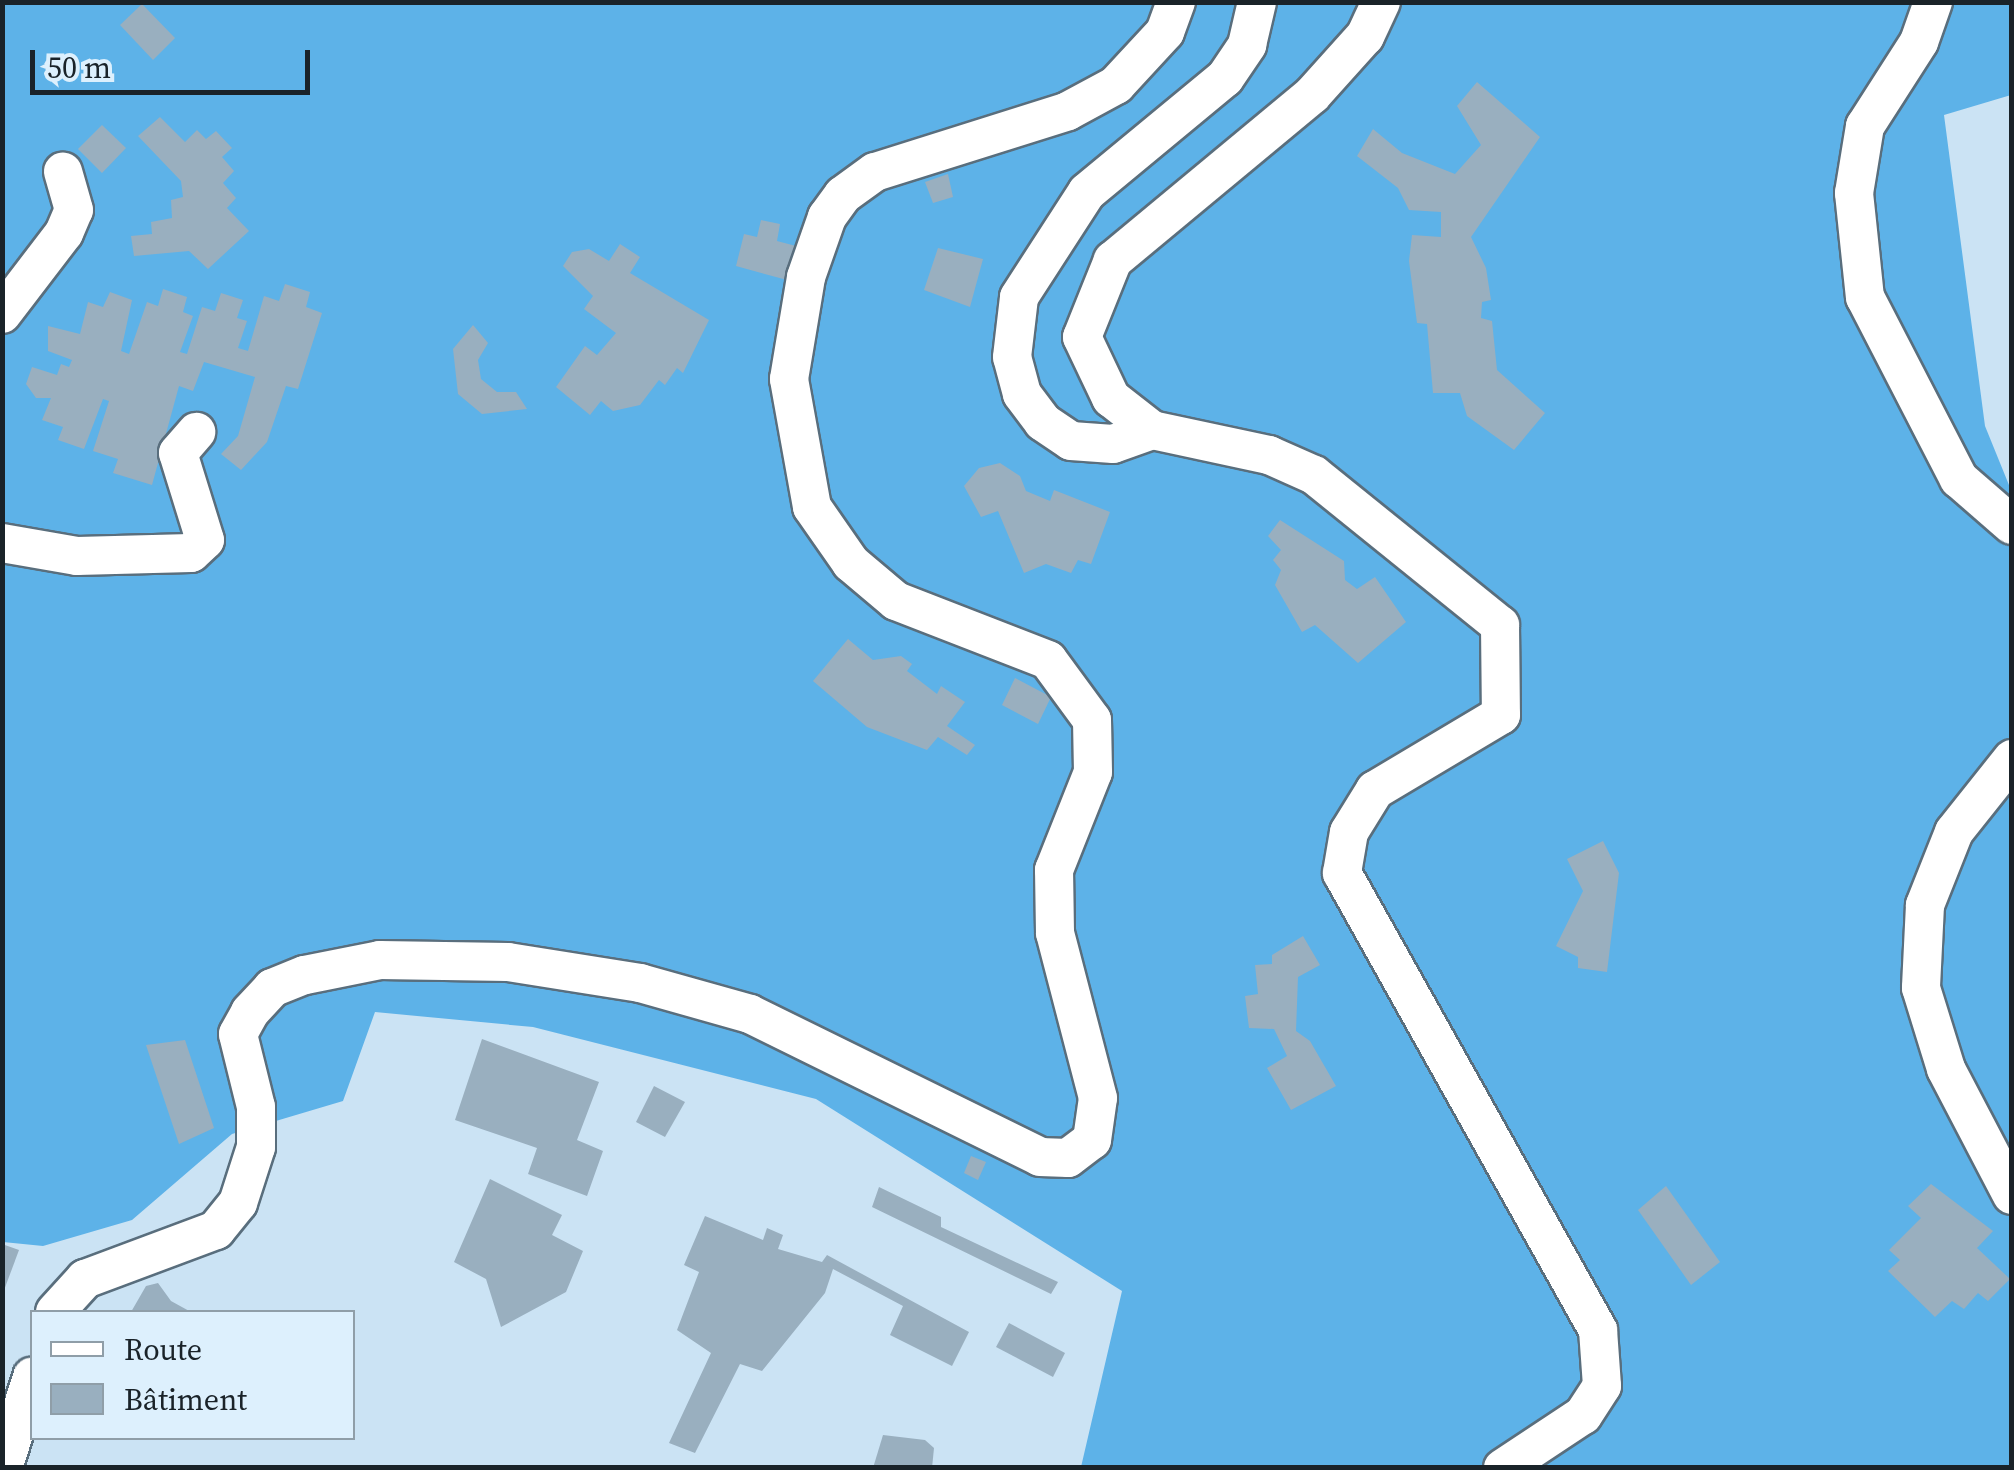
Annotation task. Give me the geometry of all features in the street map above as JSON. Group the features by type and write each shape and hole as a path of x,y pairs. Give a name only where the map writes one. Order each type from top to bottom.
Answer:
{"street":[{"path":"57,1310 85,1279 216,1230 238,1203 256,1147 256,1107 238,1034 250,1012 272,988 304,974 380,960 508,962 640,983 750,1014 1040,1156 1068,1158 1092,1140 1098,1098 1055,933 1054,870 1093,772 1092,720 1048,660 896,600 851,564 812,507 789,378 806,278 826,217 844,195 875,172 1068,111 1116,85 1165,32 1176,2"},
{"path":"1152,430 1113,444 1071,441 1043,422 1022,394 1012,357 1019,297 1086,192 1225,78 1247,45 1257,2"},
{"path":"1381,2 1365,36 1312,95 1113,260 1082,337 1111,398 1152,430 1269,455 1314,475 1500,625 1501,715 1376,790 1350,832 1342,874 1598,1330 1602,1386 1582,1415 1503,1468"},
{"path":"1933,2 1919,42 1865,126 1854,193 1865,297 1959,479 2012,525"},
{"path":"2,314 64,233 74,210 63,172"},
{"path":"2,543 77,556 192,552 205,540 178,453 196,432"},
{"path":"2012,759 1954,832 1925,905 1920,988 1946,1069 2012,1194"},
{"path":"3,1468 30,1384"}],"shaded area":[{"path":"3,3 2011,3 2011,95 1944,115 1985,426 2011,490 2011,1467 1081,1467 1122,1291 816,1099 533,1027 375,1012 343,1101 232,1134 132,1220 43,1246 3,1242"}],"building":[{"path":"142,4 175,38 153,60 120,25"},
{"path":"1477,82 1540,137 1471,237 1486,268 1491,300 1482,302 1481,318 1492,321 1497,370 1545,413 1514,450 1467,416 1460,393 1433,393 1427,324 1417,323 1409,261 1412,235 1441,237 1441,212 1409,210 1398,188 1357,156 1373,129 1402,153 1455,174 1481,145 1457,106"},
{"path":"160,117 185,142 197,130 206,139 216,131 232,148 222,157 234,171 223,183 236,198 227,208 249,231 208,269 189,251 134,256 131,236 152,234 151,222 172,218 171,200 183,197 181,181 138,136"},
{"path":"102,125 126,148 102,173 78,149"},
{"path":"948,174 953,197 933,203 925,182"},
{"path":"761,220 780,224 777,241 796,246 787,280 736,266 744,234 757,237"},
{"path":"620,244 640,257 630,273 709,320 683,373 677,368 665,385 659,380 640,405 613,411 601,401 590,415 556,387 585,346 597,355 616,333 584,309 593,296 563,266 572,252 589,249 609,261"},
{"path":"938,248 983,259 970,307 924,290"},
{"path":"285,284 310,292 306,307 322,313 298,389 286,386 267,442 241,470 221,454 238,436 255,377 204,362 193,391 179,386 152,485 113,473 118,459 93,451 109,401 103,399 84,449 58,440 63,427 42,420 51,398 36,398 26,384 32,367 57,375 61,364 69,367 72,360 48,351 48,326 80,334 88,302 103,307 110,292 132,300 121,351 129,354 147,302 158,306 163,289 187,297 183,312 193,316 180,352 187,354 202,307 215,311 221,293 243,300 237,318 247,321 238,348 248,351 264,296 279,301"},
{"path":"473,325 488,343 478,360 481,379 497,392 516,392 527,409 482,414 458,394 453,349"},
{"path":"1000,463 1020,476 1026,491 1050,501 1054,490 1110,512 1091,564 1078,560 1071,573 1046,564 1024,573 998,511 981,517 964,486 979,468"},
{"path":"1280,520 1344,561 1345,580 1357,589 1375,577 1406,622 1358,663 1315,625 1302,632 1275,585 1281,570 1273,560 1281,550 1268,536"},
{"path":"848,639 873,660 901,656 912,664 907,671 937,694 941,686 965,702 947,726 975,745 967,755 938,737 927,750 867,727 813,681"},
{"path":"1015,678 1051,697 1038,724 1002,705"},
{"path":"1603,841 1619,873 1607,972 1578,968 1578,957 1556,946 1583,891 1567,859"},
{"path":"1303,936 1320,965 1298,977 1296,1031 1310,1041 1336,1086 1291,1110 1267,1068 1287,1056 1274,1029 1249,1028 1245,996 1258,994 1255,965 1272,964 1272,955"},
{"path":"482,1039 599,1082 577,1140 603,1151 587,1196 528,1174 537,1148 455,1120"},
{"path":"185,1040 214,1128 179,1144 146,1045"},
{"path":"654,1086 685,1102 665,1137 636,1122"},
{"path":"971,1156 986,1162 978,1180 964,1173"},
{"path":"490,1179 562,1215 552,1235 583,1251 566,1292 501,1327 486,1279 454,1262"},
{"path":"1931,1184 1993,1231 1977,1248 2010,1279 1988,1301 1978,1293 1964,1309 1952,1301 1935,1317 1888,1271 1900,1260 1889,1250 1921,1218 1908,1206"},
{"path":"1666,1186 1720,1262 1691,1285 1638,1210"},
{"path":"879,1187 941,1217 941,1227 1058,1282 1051,1294 872,1207"},
{"path":"705,1216 763,1240 767,1228 783,1235 778,1249 822,1262 827,1255 969,1332 952,1366 890,1335 903,1306 833,1269 825,1293 762,1371 740,1364 695,1453 669,1443 711,1353 677,1330 699,1272 684,1265"},
{"path":"2,1244 19,1250 3,1293 2,1293"},
{"path":"158,1283 171,1301 187,1310 132,1310 146,1286"},
{"path":"1009,1323 1065,1353 1053,1377 996,1347"},
{"path":"883,1435 925,1440 934,1448 932,1468 873,1468"}]}
